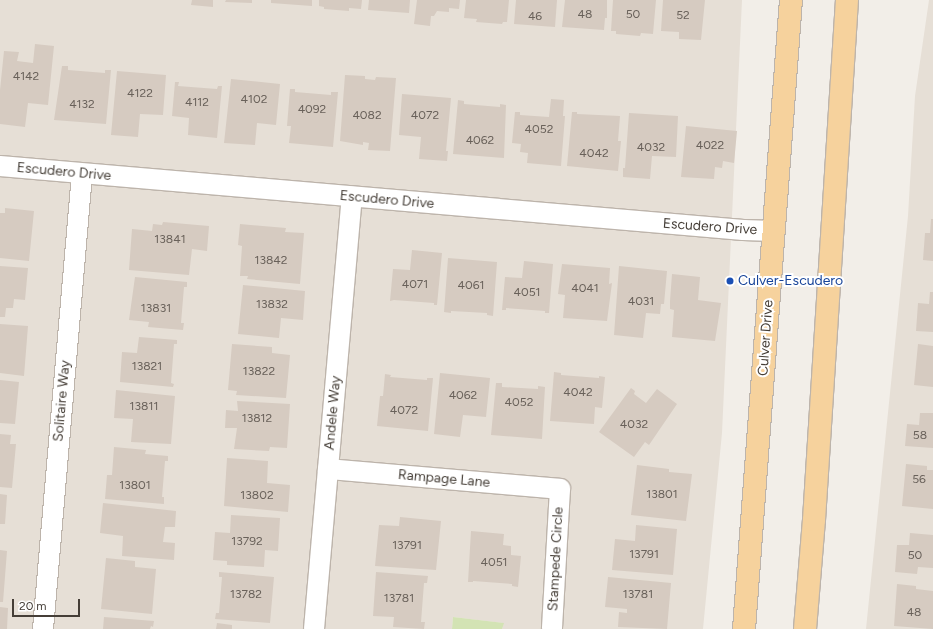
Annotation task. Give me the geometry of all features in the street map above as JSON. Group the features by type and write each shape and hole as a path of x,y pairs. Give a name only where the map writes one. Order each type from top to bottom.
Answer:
{"main road":[{"name":"Culver Drive","path":"744,629 791,0"},
{"path":"805,629 814,520 847,0"}],"street":[{"name":"Escudero Drive","path":"0,166 743,230 774,231"},
{"name":"Solitaire Way","path":"43,629 82,174"},
{"name":"Andele Way","path":"314,629 352,197"},
{"name":"Rampage Lane","path":"328,469 560,490"},
{"name":"Stampede Circle","path":"552,629 560,490"}],"shaded area":[{"path":"0,0 742,0 722,433 703,629 502,629 503,623 453,617 452,629 0,629"},
{"path":"929,0 933,0 933,629 866,629 908,216 915,96"}],"green space":[{"path":"453,617 504,623 502,629 452,629"}],"building":[{"path":"192,0 213,0 213,7 191,5"},
{"path":"226,0 252,0 252,3 225,2"},
{"path":"271,0 312,0 312,6 271,3"},
{"path":"319,0 362,0 361,9 349,8 349,11 324,9 324,7 319,6"},
{"path":"369,0 410,0 409,13 368,10"},
{"path":"417,0 460,0 459,9 449,8 449,12 437,11 434,16 431,16 430,26 414,24"},
{"path":"466,0 509,0 507,22 503,22 502,24 476,22 477,19 464,18"},
{"path":"516,0 557,0 555,27 514,24"},
{"path":"565,0 607,0 607,18 605,18 604,30 562,27"},
{"path":"613,0 656,0 653,34 641,33 640,36 616,34 616,31 611,31"},
{"path":"663,0 705,0 701,40 679,39 679,32 661,31"},
{"path":"35,44 54,46 48,105 28,103 25,127 0,124 0,90 4,51 19,52 17,61 33,63"},
{"path":"62,66 68,66 68,70 105,73 105,70 111,70 106,124 54,120"},
{"path":"117,71 166,75 163,115 140,114 138,137 111,135"},
{"path":"345,75 365,76 365,79 375,80 376,77 396,78 390,151 368,150 369,143 363,142 363,145 340,141"},
{"path":"231,79 280,84 276,125 257,123 255,145 224,143"},
{"path":"175,82 179,82 178,86 217,89 218,86 222,86 217,138 188,135 189,118 172,116"},
{"path":"290,89 295,89 295,92 331,95 331,92 338,92 333,147 289,143 291,126 287,126"},
{"path":"402,94 451,98 446,151 448,151 447,161 419,159 421,137 399,135"},
{"path":"551,99 564,100 563,116 565,116 561,166 527,163 528,153 520,152 521,144 512,143 515,112 520,112 520,115 549,117"},
{"path":"458,100 464,101 464,104 500,107 500,104 506,105 504,158 453,154"},
{"path":"572,112 577,112 577,114 620,116 618,141 621,141 618,171 567,166"},
{"path":"629,113 678,116 676,157 652,156 650,179 623,177"},
{"path":"686,126 737,131 734,163 723,161 722,168 715,167 714,179 681,177"},
{"path":"5,208 34,211 29,261 0,258 0,213 5,213"},
{"path":"931,219 933,219 933,261 923,260 925,233 930,233"},
{"path":"163,222 209,226 207,251 192,249 189,275 129,270 132,229 152,231 153,224 162,225"},
{"path":"240,224 286,228 285,232 304,233 300,284 247,279 248,276 240,276 242,246 238,245"},
{"path":"412,250 442,253 437,305 434,305 434,303 390,301 393,269 410,270"},
{"path":"448,258 497,262 493,316 487,315 487,313 444,312"},
{"path":"524,261 553,264 549,313 545,313 545,311 506,308 506,310 502,310 505,277 522,278"},
{"path":"562,264 610,268 609,284 612,283 607,321 563,318 565,295 558,294"},
{"path":"0,266 28,268 25,300 14,299 13,308 6,308 5,317 0,317"},
{"path":"619,266 667,271 664,304 661,304 660,314 646,313 643,338 614,335"},
{"path":"672,274 700,277 698,300 721,303 715,341 672,337 674,310 670,309 670,301"},
{"path":"135,277 187,282 187,287 184,287 181,323 184,323 183,330 148,327 149,322 129,320"},
{"path":"243,285 305,291 303,320 281,318 279,338 238,334"},
{"path":"930,292 933,292 933,332 916,331 918,303 929,304"},
{"path":"0,324 28,326 24,376 0,373"},
{"path":"139,337 177,340 177,344 174,344 171,383 174,384 173,387 120,382 122,352 137,353"},
{"path":"232,344 272,347 272,353 290,355 286,398 236,395 237,391 228,390"},
{"path":"918,344 933,346 933,387 914,385"},
{"path":"554,372 561,373 561,375 599,378 599,376 605,377 602,408 595,407 594,424 550,421"},
{"path":"440,373 490,378 486,417 463,415 460,437 434,434"},
{"path":"385,374 391,375 390,377 427,380 427,378 433,378 428,431 377,426 380,396 383,396"},
{"path":"0,380 19,382 15,424 0,423"},
{"path":"496,383 502,383 502,387 538,389 538,386 545,387 542,439 491,435"},
{"path":"631,388 635,391 634,394 646,403 657,389 677,404 649,445 645,442 634,457 599,432"},
{"path":"116,390 175,396 171,444 131,442 133,419 114,418"},
{"path":"237,401 290,404 287,448 270,447 269,451 234,449 237,428 225,428 226,410 238,411"},
{"path":"920,413 933,413 933,448 905,446 907,424 919,425"},
{"path":"0,434 11,435 10,444 16,444 12,488 0,487"},
{"path":"114,447 146,450 145,454 168,456 168,461 165,461 162,497 164,497 164,504 105,499 107,475 112,475"},
{"path":"227,458 268,461 267,483 290,485 288,512 224,506"},
{"path":"906,464 927,466 927,470 933,470 933,509 902,506"},
{"path":"637,465 669,469 669,472 692,474 686,521 631,515"},
{"path":"0,494 7,495 5,524 0,524"},
{"path":"103,503 176,511 175,527 165,527 163,542 175,543 174,560 122,556 123,536 100,533"},
{"path":"231,515 280,518 278,551 265,550 264,567 227,565 227,561 213,560 215,532 230,533"},
{"path":"400,517 441,521 436,570 375,566 379,525 399,526"},
{"path":"636,525 677,529 673,575 612,570 615,539 635,541"},
{"path":"471,531 504,534 503,545 511,546 511,555 521,556 518,587 512,586 512,584 473,581 468,582"},
{"path":"910,533 933,535 933,568 918,567 917,574 895,572 897,545 909,545"},
{"path":"0,550 7,551 3,602 0,602"},
{"path":"106,558 135,561 135,567 156,569 152,614 101,609"},
{"path":"219,572 274,577 270,623 215,619 216,613 219,613 222,577 219,577"},
{"path":"376,572 428,576 427,583 424,583 421,622 425,622 424,629 393,627 394,617 373,616"},
{"path":"608,577 671,583 667,629 618,627 619,612 627,613 627,609 605,607"},
{"path":"897,584 916,586 916,589 933,591 933,629 894,626"},
{"path":"0,607 8,608 7,629 0,629"},
{"path":"104,617 154,621 153,627 151,626 150,629 103,629"},
{"path":"217,623 232,625 232,629 216,629"}],"place":[{"name":"Culver-Escudero","path":"730,281"}]}
